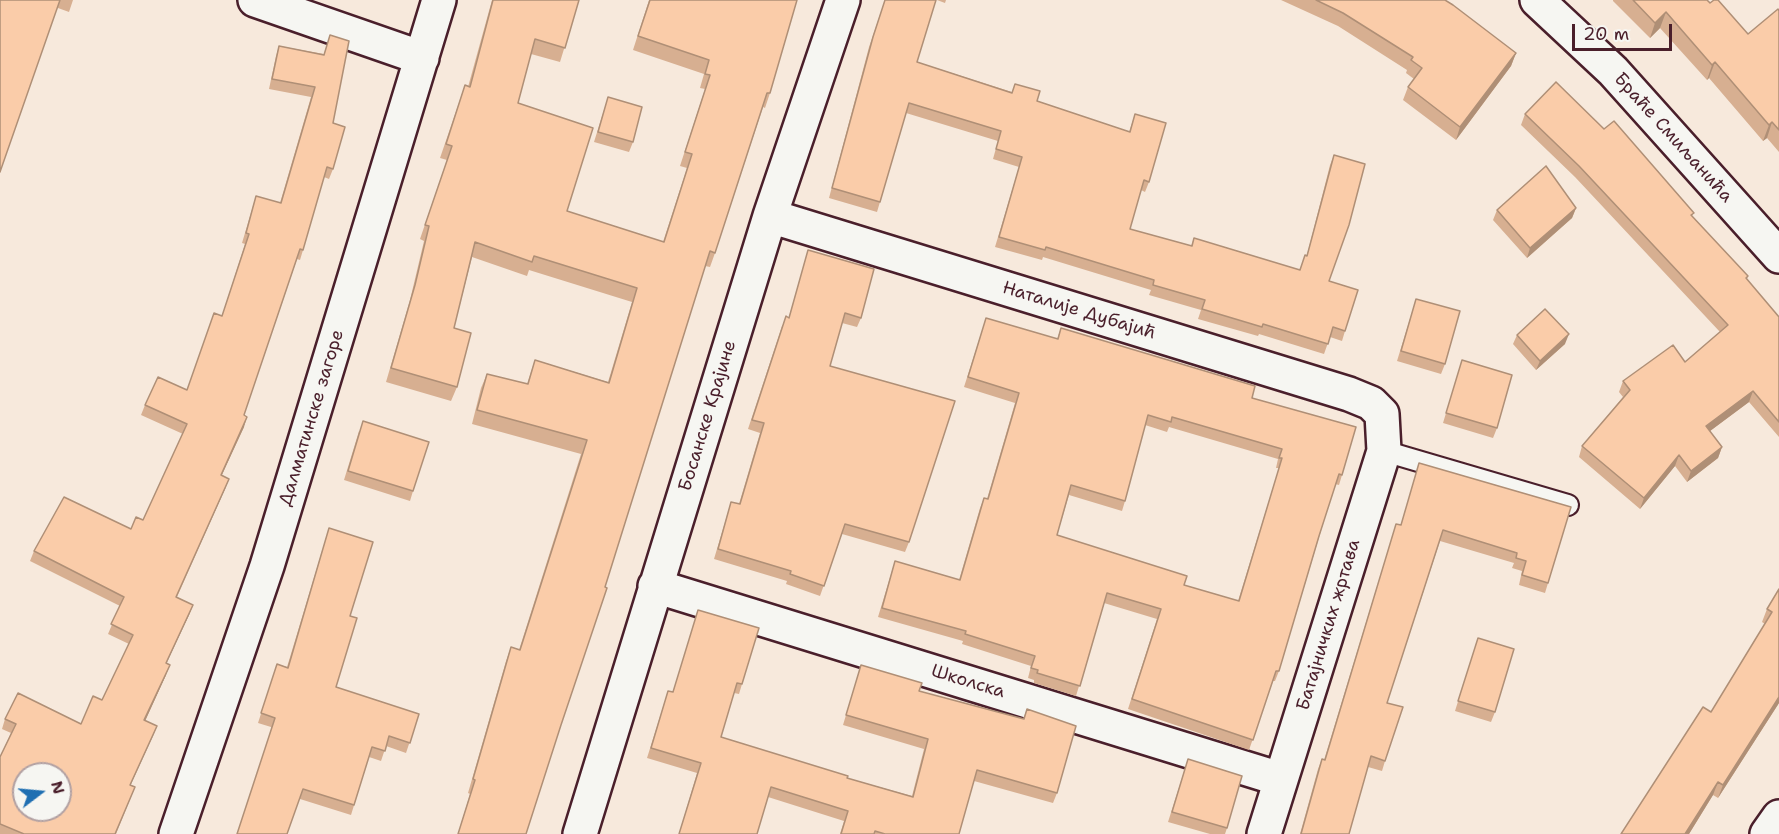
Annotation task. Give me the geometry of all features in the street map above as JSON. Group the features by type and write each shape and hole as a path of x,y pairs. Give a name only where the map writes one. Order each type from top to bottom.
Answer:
{"street":[{"path":"255,0 422,58"},
{"name":"Далматинске загоре","path":"176,834 267,566 438,0"},
{"name":"Босанске Крајине","path":"580,834 771,216 843,0"},
{"name":"Браће Смиљанића","path":"1537,0 1613,71 1779,256"},
{"name":"Наталије Дубајић","path":"771,216 1349,394 1371,403 1382,414"},
{"name":"Батајничких жртава","path":"1264,834 1384,451 1382,414"},
{"name":"Школска","path":"655,586 1280,779"},
{"path":"1767,834 1779,817"}],"lane":[{"path":"1384,451 1568,505"}],"building":[{"path":"0,0 60,0 0,172"},
{"path":"493,0 579,0 565,48 535,39 518,103 593,128 567,211 664,242 692,154 685,152 710,75 705,74 709,60 638,36 650,0 797,0 770,93 767,93 715,253 710,251 605,587 607,588 526,834 458,834 511,647 520,650 587,440 477,410 487,374 528,384 535,360 609,383 637,288 534,256 532,262 475,242 454,328 471,333 457,387 391,368 415,285 429,226 425,225 452,146 446,144 465,85 470,87"},
{"path":"885,0 936,0 917,62 1012,93 1015,84 1040,91 1037,101 1130,132 1135,114 1166,123 1149,182 1144,180 1130,229 1192,246 1194,238 1300,270 1305,255 1307,256 1334,155 1365,164 1349,225 1329,281 1358,290 1345,331 1333,327 1328,344 1263,324 1262,327 1202,309 1205,300 1153,285 1154,280 1046,247 1045,250 999,237 1022,157 996,149 1001,131 909,103 880,202 832,188"},
{"path":"1316,0 1445,0 1516,53 1460,127 1408,87 1422,68 1411,60 1413,57 1343,13"},
{"path":"1633,0 1707,0 1710,3 1718,0 1748,34 1778,9 1779,130 1772,122 1769,125 1715,62 1712,65 1666,12 1655,23"},
{"path":"330,35 349,41 333,123 345,127 333,169 327,167 303,250 300,249 244,415 247,417 221,475 229,479 176,597 193,605 166,663 170,665 144,720 157,726 130,785 135,787 115,834 24,834 0,824 0,757 16,724 5,719 18,693 81,724 93,696 102,700 133,635 111,624 124,597 34,551 64,497 131,529 136,517 143,520 187,424 145,405 158,377 187,390 214,313 222,316 249,234 246,233 256,196 281,203 315,87 272,79 279,46 324,55"},
{"path":"1556,82 1604,129 1614,121 1694,213 1691,215 1748,276 1746,278 1779,317 1779,422 1753,391 1706,426 1722,447 1691,471 1679,455 1644,498 1582,446 1630,390 1623,381 1673,345 1685,362 1728,325 1579,166 1525,114"},
{"path":"608,97 642,107 633,142 598,132"},
{"path":"1546,166 1576,208 1530,248 1497,210"},
{"path":"808,250 874,269 861,318 845,313 830,366 955,401 909,542 845,524 824,586 790,574 791,571 718,549 731,502 740,504 764,423 752,420 786,316 789,318"},
{"path":"1416,299 1460,311 1445,364 1401,351"},
{"path":"1545,309 1569,334 1540,361 1517,335"},
{"path":"986,318 1058,339 1061,328 1255,386 1252,398 1356,427 1342,475 1339,474 1319,536 1279,671 1276,671 1253,740 1132,699 1161,609 1107,593 1080,686 1037,673 1038,670 1031,668 1035,656 965,634 966,631 882,608 895,561 960,580 984,498 988,499 1019,393 968,377","holes":["1148,415 1171,422 1172,417 1282,449 1279,458 1282,458 1239,601 1184,585 1187,576 1057,535 1071,485 1125,501"]},
{"path":"1462,360 1512,375 1497,428 1446,413"},
{"path":"363,421 429,442 413,491 348,471"},
{"path":"1419,463 1571,507 1548,583 1522,575 1526,561 1516,558 1517,553 1443,530 1387,703 1403,707 1385,761 1371,756 1349,834 1301,834 1322,759 1325,760 1396,524 1401,525"},
{"path":"329,528 373,542 350,616 357,618 336,687 419,714 410,743 389,736 385,751 372,747 354,805 303,789 287,834 237,834 275,718 261,713 277,664 288,668"},
{"path":"1779,589 1779,697 1723,785 1718,782 1685,834 1621,834 1703,707 1711,712 1772,612 1767,609"},
{"path":"698,610 759,628 742,684 737,683 721,737 913,797 928,739 846,715 861,665 922,683 919,691 1024,719 1027,709 1076,726 1057,793 977,770 959,834 885,834 875,831 874,834 841,834 848,811 771,787 757,834 679,834 701,763 651,748 668,691 673,692"},
{"path":"1478,638 1514,649 1495,712 1458,701"},
{"path":"1188,759 1242,776 1227,828 1172,812"}]}
